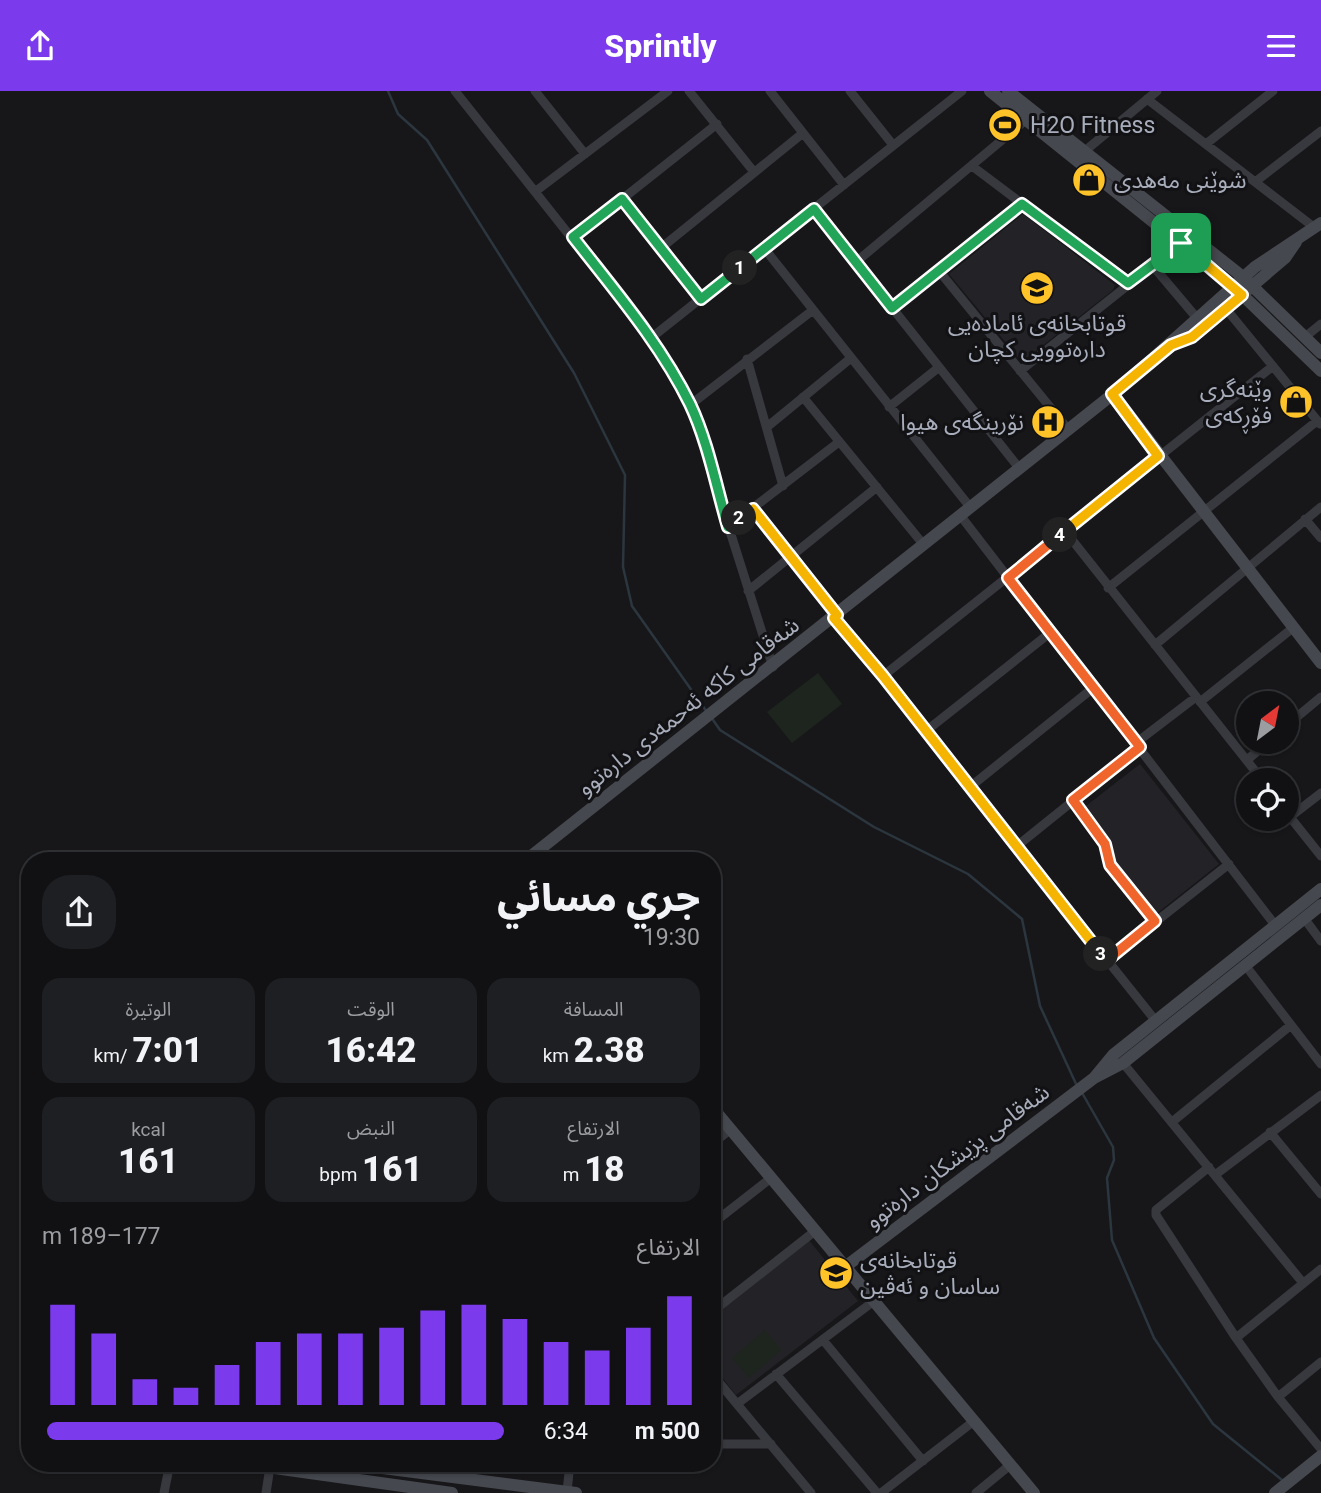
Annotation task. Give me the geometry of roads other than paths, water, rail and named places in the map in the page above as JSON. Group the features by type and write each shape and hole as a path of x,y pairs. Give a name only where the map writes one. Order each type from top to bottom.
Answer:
{"street":[{"path":"455,91 651,338 690,405 773,667"},
{"path":"535,91 585,154"},
{"path":"536,191 668,91"},
{"path":"689,91 754,172"},
{"path":"770,91 844,185"},
{"path":"850,91 893,145"},
{"path":"651,338 962,91"},
{"path":"990,91 1181,243 1238,269 1264,268 1259,288 1321,353"},
{"path":"1008,91 1086,150 1243,286 1271,303"},
{"path":"1086,150 1157,91"},
{"path":"1206,144 1273,91"},
{"path":"1147,99 1255,182 1318,225"},
{"path":"856,262 1027,120"},
{"path":"573,237 716,124"},
{"path":"1255,182 1321,131"},
{"path":"660,248 803,134"},
{"path":"972,166 1128,283"},
{"path":"622,199 701,299"},
{"path":"892,308 1022,204"},
{"path":"814,209 1019,468"},
{"name":"شەقامی کاکە ئەحمەدی دارەتوو","path":"536,852 773,667 1171,345 1192,337 1205,315 1264,268 1284,245 1296,242 1318,225"},
{"path":"1020,371 1181,243"},
{"path":"764,248 889,407 965,511 1008,578 1279,930"},
{"path":"1205,315 1220,287 1209,258"},
{"path":"1153,266 1205,315"},
{"path":"939,271 1068,429"},
{"path":"1243,286 1271,323 1321,371"},
{"path":"1205,315 1243,304 1271,323"},
{"path":"690,405 813,310"},
{"path":"1108,588 1204,510 1319,423 1227,310"},
{"path":"1304,337 1321,324"},
{"path":"767,427 851,358"},
{"path":"747,359 783,486"},
{"path":"883,676 1273,366"},
{"path":"889,407 938,367"},
{"path":"1112,394 1321,663"},
{"path":"803,397 923,544"},
{"path":"728,527 839,442"},
{"path":"748,591 877,487"},
{"path":"1155,645 1321,507"},
{"path":"753,509 1155,1020"},
{"path":"1305,519 1321,538"},
{"path":"1065,531 1253,768"},
{"path":"1017,846 1138,745 1294,627"},
{"path":"926,731 1051,632"},
{"path":"970,787 1093,688"},
{"path":"1299,715 1321,697"},
{"path":"1247,760 1254,754"},
{"path":"1299,808 1321,793"},
{"path":"1073,800 1105,844 1110,865 1155,921"},
{"path":"1299,829 1321,856"},
{"path":"1106,961 1229,864"},
{"name":"شەقامی پزیشکان دارەتوو","path":"1105,1069 1123,1063 1245,965 1321,890"},
{"name":"شەقامی پزیشکان دارەتوو","path":"845,1267 1089,1082 1155,1020 1279,930 1304,918 1321,905"},
{"path":"1304,918 1321,941"},
{"path":"1245,965 1321,1064"},
{"path":"1172,1122 1291,1025"},
{"path":"1123,1063 1303,1283"},
{"path":"1321,1095 1156,1210 1156,1215 1236,1338 1278,1397 1321,1449"},
{"path":"721,1117 1034,1493"},
{"path":"721,1137 731,1129"},
{"path":"1270,1132 1321,1194"},
{"path":"721,1217 771,1178"},
{"path":"721,1305 815,1230"},
{"path":"1236,1338 1321,1269"},
{"path":"737,1404 874,1301"},
{"path":"823,1340 923,1461"},
{"path":"1278,1397 1321,1362"},
{"path":"776,1374 879,1493 974,1422"},
{"path":"721,1385 811,1493"},
{"path":"721,1444 771,1444"},
{"path":"1278,1491 1321,1456"},
{"path":"976,1493 1010,1465"},
{"path":"164,1493 168,1472"},
{"path":"266,1493 269,1472"},
{"path":"305,1472 453,1493"},
{"path":"439,1472 576,1493"},
{"path":"566,1492 569,1472"}],"waterway":[{"path":"388,91 398,114 427,140 574,373 625,475 623,567 632,606 707,712"},
{"path":"711,717 720,730 874,827 968,874 1022,919 1040,1006 1077,1086"},
{"path":"1081,1091 1113,1147 1114,1160 1107,1178 1112,1240 1154,1338 1213,1424 1282,1480"}],"place":[{"name":"H2O Fitness","path":"1005,125"},
{"name":"شوێنی مەهدی","path":"1089,180"},
{"name":"قوتابخانەی ئامادەیی دارەتوویی کچان","path":"1037,288"},
{"name":"وێنەگری فۆڕکەی","path":"1296,402"},
{"name":"نۆرینگەی هیوا","path":"1048,422"},
{"name":"قوتابخانەی ساسان و ئەڤین","path":"836,1273"}]}
